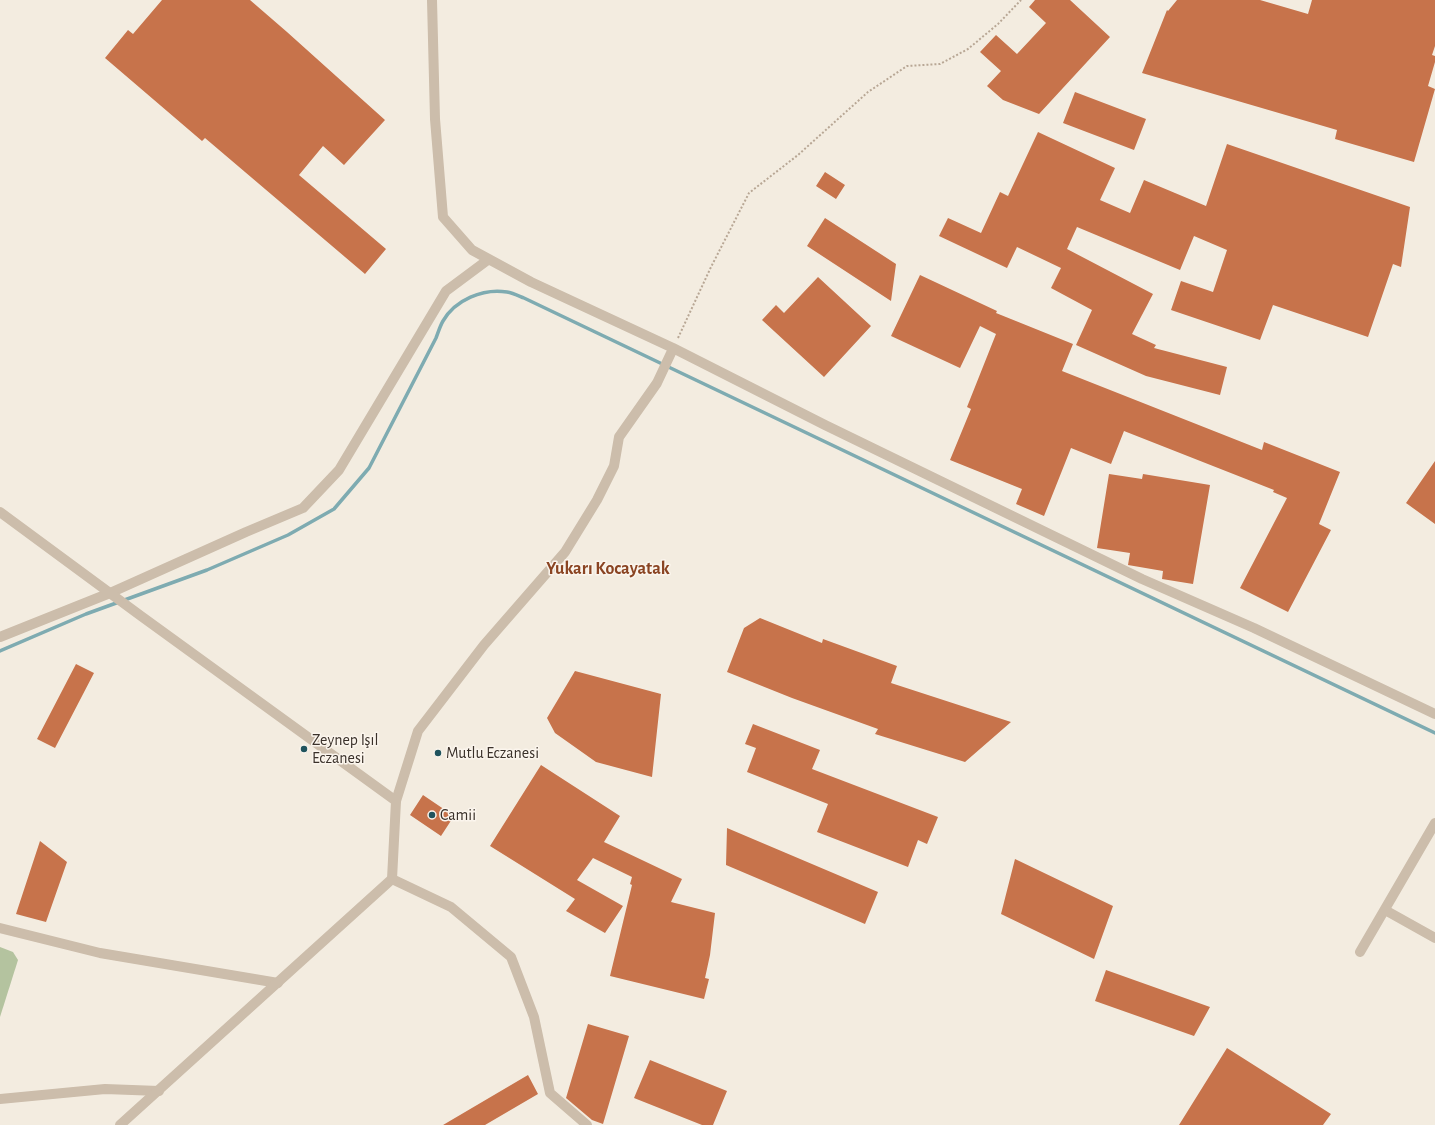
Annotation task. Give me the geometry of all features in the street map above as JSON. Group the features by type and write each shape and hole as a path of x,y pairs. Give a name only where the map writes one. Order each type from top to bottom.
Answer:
{"street":[{"path":"432,0 435,119 444,217 472,250 531,282 1142,579 1254,628 1435,714"},
{"path":"0,638 110,593 303,508 339,470 446,291 489,260"},
{"path":"120,1125 392,879 396,801 418,731 484,645 565,552 597,500 614,466 619,437 657,383 672,351"},
{"path":"0,512 396,801"},
{"path":"1360,952 1435,823"},
{"path":"392,879 451,907 511,957 534,1017 550,1093 587,1125"},
{"path":"1385,910 1435,938"},
{"path":"0,928 100,953 278,983"},
{"path":"0,1099 105,1089 159,1091"}],"path":[{"path":"672,351 711,267 749,192 798,155 868,92 907,66 940,64 968,49 998,24 1021,0"}],"green space":[{"path":"0,947 13,952 18,960 0,1017"}],"building":[{"path":"162,0 250,0 385,120 344,165 323,146 299,175 386,249 365,274 205,138 202,141 105,58 128,30 133,34"},
{"path":"1035,0 1070,0 1110,37 1039,114 1003,100 987,86 1001,71 980,52 996,35 1017,54 1046,23 1029,7"},
{"path":"1177,0 1260,0 1308,14 1312,0 1435,0 1435,46 1432,55 1435,56 1435,62 1428,86 1435,89 1414,162 1335,139 1337,130 1142,73 1167,10 1168,11"},
{"path":"1075,92 1146,119 1134,150 1063,123"},
{"path":"1038,132 1115,168 1100,200 1130,213 1144,180 1206,206 1227,144 1410,207 1401,267 1393,264 1368,337 1273,305 1260,340 1171,310 1181,281 1213,292 1227,250 1194,236 1180,270 1077,227 1067,249 1153,294 1132,334 1156,345 1154,348 1227,367 1220,395 1146,376 1076,345 1092,310 1051,288 1061,268 1017,247 1007,268 939,236 948,218 981,233 1000,192 1008,196"},
{"path":"825,172 845,185 836,199 816,186"},
{"path":"825,218 896,264 891,301 807,246"},
{"path":"920,275 997,311 996,313 1073,344 1062,371 1262,450 1264,442 1340,472 1319,524 1331,530 1288,612 1240,588 1287,498 1273,492 1274,490 1124,431 1111,464 1071,448 1044,516 1016,504 1022,489 950,460 971,409 967,407 996,334 980,326 960,368 891,336"},
{"path":"818,277 871,326 824,377 762,320 776,305 784,313"},
{"path":"1435,461 1435,524 1406,503"},
{"path":"1109,474 1142,479 1143,474 1210,485 1193,584 1162,579 1163,571 1128,565 1130,553 1097,548"},
{"path":"760,618 822,643 823,639 897,666 891,683 1011,722 965,762 875,734 878,729 792,698 727,672 744,628"},
{"path":"76,664 94,673 55,748 37,739"},
{"path":"575,671 661,694 652,777 596,762 555,733 547,718"},
{"path":"753,724 820,750 812,769 938,817 927,844 918,840 908,867 817,832 828,804 747,772 756,748 745,744"},
{"path":"541,765 620,816 604,842 682,879 671,902 715,913 710,955 705,978 709,979 704,999 610,976 632,885 630,884 632,877 593,858 577,880 623,906 605,933 566,911 575,899 490,846"},
{"name":"Camii","path":"423,795 454,816 441,836 410,815"},
{"path":"727,828 878,892 865,924 726,865"},
{"path":"40,841 67,862 46,922 16,914"},
{"path":"1015,859 1113,906 1094,959 1001,914"},
{"path":"1106,970 1210,1007 1194,1036 1095,1001"},
{"path":"588,1024 629,1036 603,1124 592,1120 566,1098"},
{"path":"1227,1048 1331,1114 1323,1125 1179,1125"},
{"path":"650,1060 727,1091 713,1125 702,1125 634,1098"},
{"path":"528,1075 538,1094 485,1125 443,1125"}],"waterway":[{"path":"0,651 86,614 207,570 288,535 334,509 369,468 436,338 442,323 448,314 455,307 470,297 498,291 509,292 524,298 1435,733"}],"place":[{"name":"Zeynep Işıl Eczanesi","path":"304,749"},
{"name":"Mutlu Eczanesi","path":"438,753"},
{"name":"Camii","path":"432,815"}],"district":[{"name":"Yukarı Kocayatak","path":"608,569"}]}
